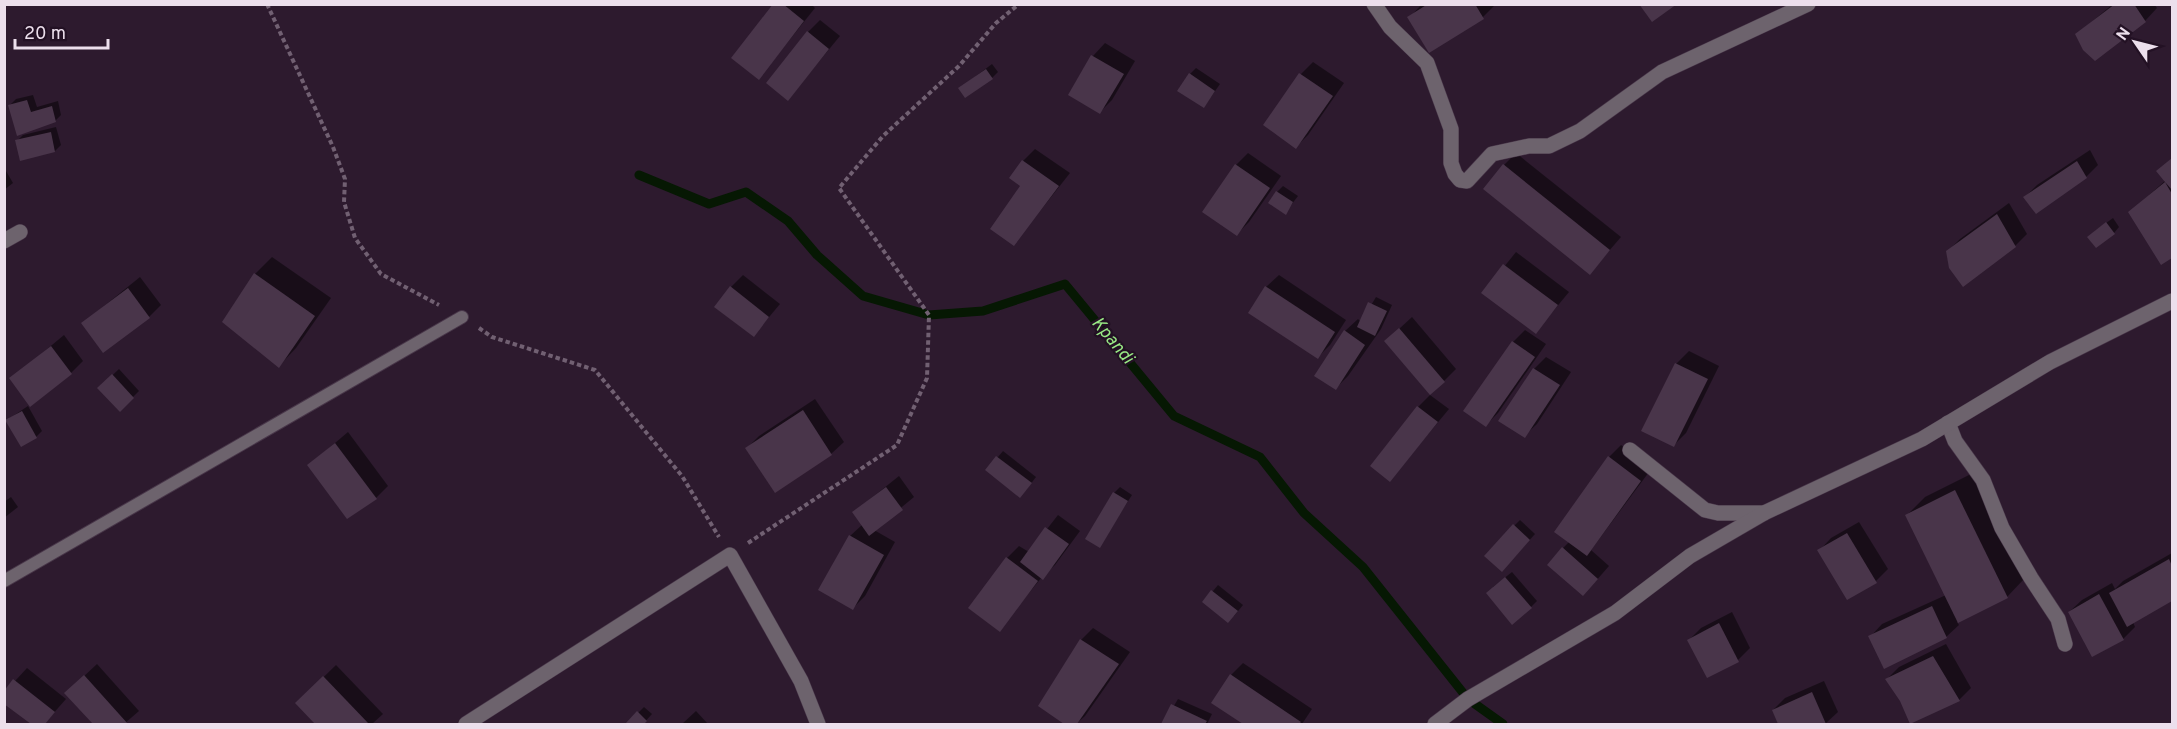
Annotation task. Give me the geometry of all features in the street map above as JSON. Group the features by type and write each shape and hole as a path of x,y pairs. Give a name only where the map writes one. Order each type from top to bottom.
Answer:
{"street":[{"path":"1374,4 1390,27 1427,63 1451,129 1451,163 1460,180 1467,181 1492,154 1529,146 1549,146 1570,136 1662,72 1808,4"},
{"path":"4,241 20,232"},
{"path":"1435,724 1468,699 1616,614 1690,556 1764,513 1922,439 2050,362 2172,301"},
{"path":"1948,423 1955,441 1983,480 2008,538 2058,619 2065,644"},
{"path":"1629,450 1704,510 1718,513 1764,513"},
{"path":"466,724 730,555 801,681 818,724"}],"lane":[{"path":"4,581 462,317"}],"path":[{"path":"267,4 333,147 345,179 344,202 355,238 381,274 462,317 492,337 595,370 682,476 730,555 897,445 927,378 929,315 839,188 883,136 959,66 996,23 1019,4"}],"building":[{"path":"773,4 783,4 804,21 759,80 731,58"},
{"path":"1428,4 1475,4 1484,19 1429,53 1407,17"},
{"path":"1639,4 1677,4 1652,22"},
{"path":"2115,4 2134,4 2146,22 2095,61 2083,50 2075,34"},
{"path":"807,31 829,49 788,101 766,83"},
{"path":"1091,55 1124,74 1100,114 1068,95"},
{"path":"986,69 993,79 965,98 958,88"},
{"path":"1189,73 1215,91 1204,108 1177,91"},
{"path":"1299,73 1333,96 1296,149 1263,125"},
{"path":"27,100 31,112 52,106 56,122 17,136 8,105"},
{"path":"51,132 55,152 20,161 15,140"},
{"path":"2172,158 2172,190 2156,171"},
{"path":"1022,160 1059,186 1014,246 990,229 1020,186 1009,178"},
{"path":"2077,161 2087,178 2036,214 2023,197"},
{"path":"1235,164 1270,188 1237,236 1202,212"},
{"path":"1503,164 1610,250 1590,275 1483,189"},
{"path":"2165,182 2172,194 2172,258 2161,265 2128,212"},
{"path":"1276,191 1293,202 1286,215 1268,203"},
{"path":"1997,214 2016,247 1963,287 1949,268 1946,251"},
{"path":"2106,222 2115,234 2096,248 2087,237"},
{"path":"1503,264 1558,305 1536,334 1481,293"},
{"path":"254,273 315,316 279,368 222,322"},
{"path":"730,286 769,317 754,337 714,307"},
{"path":"1265,286 1335,332 1318,359 1248,313"},
{"path":"128,288 150,318 103,353 81,323"},
{"path":"1368,302 1387,311 1375,336 1357,327"},
{"path":"1399,328 1445,382 1430,395 1384,341"},
{"path":"1344,330 1365,345 1336,390 1314,376"},
{"path":"1512,341 1535,357 1486,427 1463,411"},
{"path":"51,346 72,374 30,407 9,378"},
{"path":"1675,363 1708,379 1674,447 1641,431"},
{"path":"1533,368 1560,385 1525,438 1498,421"},
{"path":"112,374 134,398 120,412 97,388"},
{"path":"1417,406 1438,422 1390,482 1370,466"},
{"path":"803,410 832,455 775,493 745,448"},
{"path":"22,411 37,438 21,447 5,420"},
{"path":"335,443 377,499 347,519 307,465"},
{"path":"996,456 1032,483 1020,498 985,470"},
{"path":"1608,456 1641,481 1587,556 1554,532"},
{"path":"886,487 903,510 869,536 852,512"},
{"path":"1955,490 2008,598 1958,623 1905,515"},
{"path":"1113,492 1128,501 1100,548 1085,539"},
{"path":"1513,524 1530,540 1502,572 1484,556"},
{"path":"1045,527 1069,544 1043,580 1020,562"},
{"path":"1847,533 1877,583 1847,600 1817,550"},
{"path":"849,535 884,555 853,610 818,590"},
{"path":"1562,547 1598,579 1583,596 1547,565"},
{"path":"1006,557 1038,581 1000,632 968,608"},
{"path":"2169,559 2172,566 2172,601 2127,627 2109,593"},
{"path":"1505,577 1532,608 1512,625 1486,593"},
{"path":"1211,590 1238,611 1228,623 1202,602"},
{"path":"2099,594 2124,640 2092,657 2068,612"},
{"path":"1932,606 1947,638 1884,669 1868,636"},
{"path":"1719,623 1739,662 1707,678 1687,640"},
{"path":"1080,639 1119,664 1077,724 1064,724 1038,706"},
{"path":"1933,656 1960,701 1910,724 1900,701 1885,679"},
{"path":"1230,674 1301,722 1299,724 1243,724 1211,703"},
{"path":"84,675 128,724 93,724 64,693"},
{"path":"323,676 369,724 315,724 295,703"},
{"path":"13,679 55,712 45,724 31,724 4,704 4,691"},
{"path":"1812,692 1826,724 1778,724 1772,710"},
{"path":"1171,704 1207,721 1205,724 1161,724"},
{"path":"637,711 647,721 644,724 625,724"}],"waterway":[{"name":"Kpandi","path":"639,175 709,204 746,192 788,221 817,255 863,296 929,315 983,311 1065,284 1174,416 1260,457 1304,513 1363,567 1468,699 1503,724"}]}
